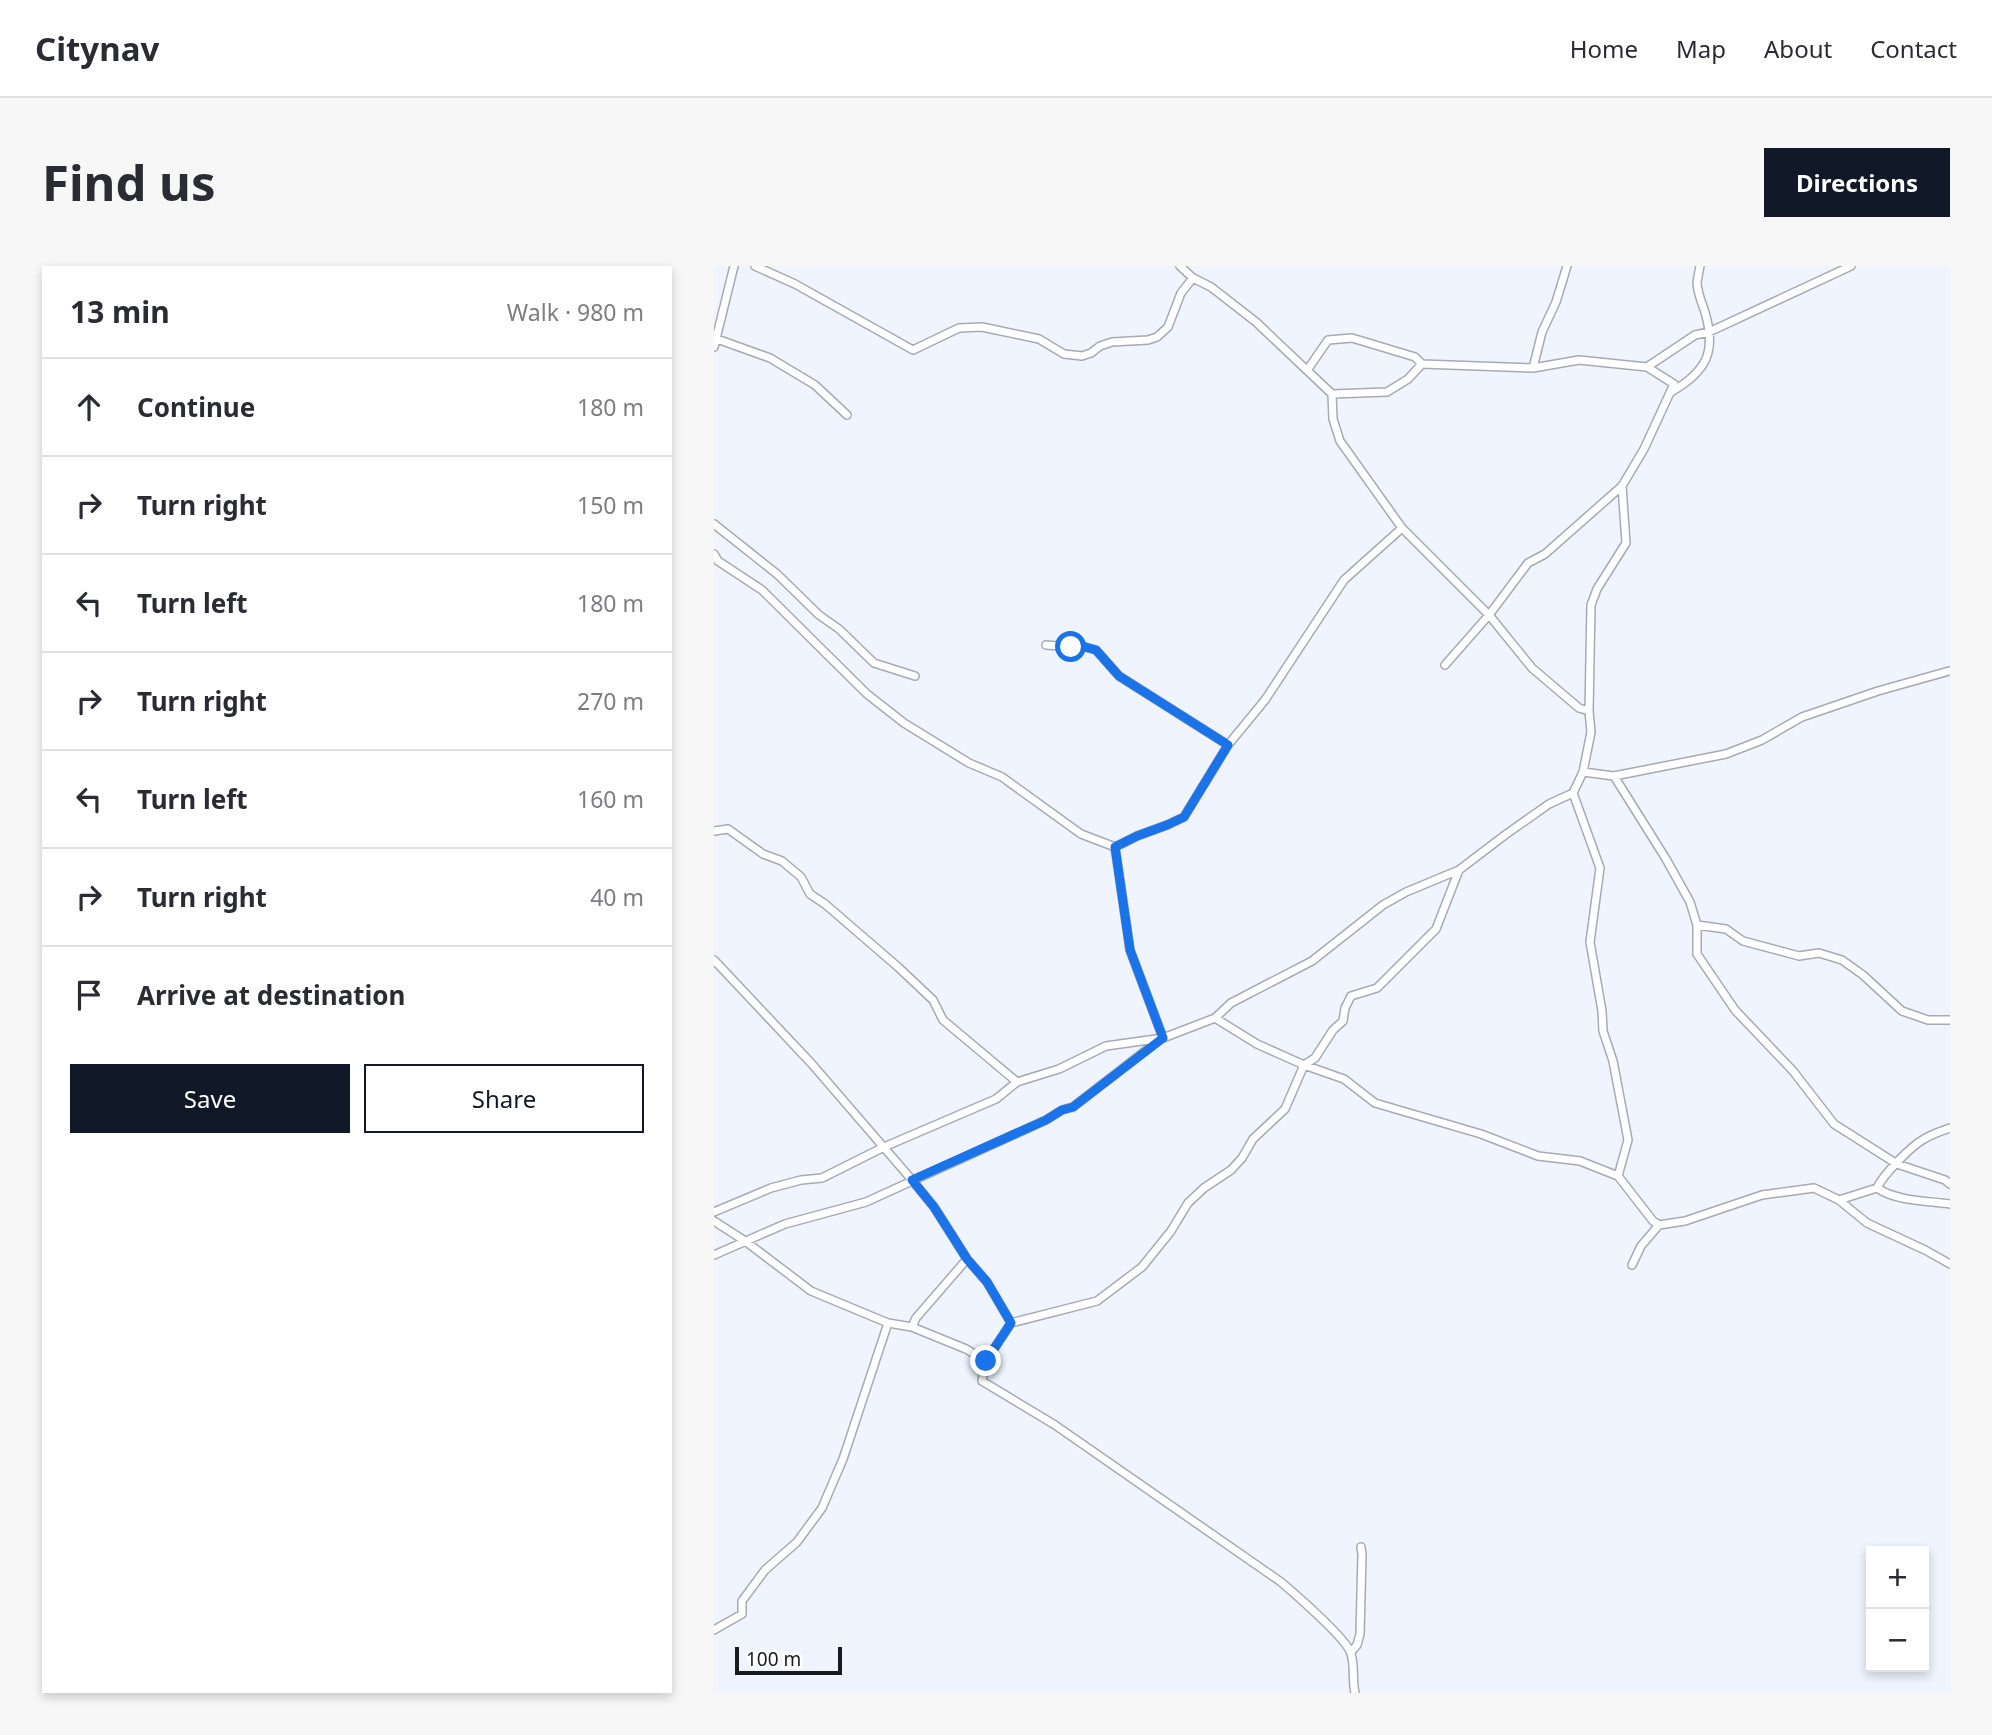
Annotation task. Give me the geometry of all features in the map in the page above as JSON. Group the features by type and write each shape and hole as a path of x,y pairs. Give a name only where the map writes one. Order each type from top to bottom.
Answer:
{"street":[{"path":"734,266 715,343 770,358 815,385 847,415"},
{"path":"755,266 795,284 913,350 959,328 982,327 1039,339 1064,354 1082,356 1112,342 1157,337 1168,327 1181,293 1193,278"},
{"path":"1180,266 1256,322 1332,394 1333,419 1340,441 1402,528 1489,615 1532,668 1579,708 1589,711"},
{"path":"1533,368 1542,332 1561,289 1567,266"},
{"path":"1670,392 1699,371 1708,354 1711,341 1697,285 1700,266"},
{"path":"1647,367 1695,335 1709,332 1851,266"},
{"path":"1308,369 1328,340 1352,338 1415,358 1422,364 1533,368 1579,360 1647,367 1674,384 1644,450 1622,486 1545,554 1528,563 1489,615 1445,666"},
{"path":"1332,394 1387,392 1408,379 1422,364"},
{"path":"714,1212 771,1188 822,1178 884,1147 996,1099 1017,1082 1059,1069 1106,1045 1163,1038 1215,1018 1231,1003 1312,961 1383,905 1406,892 1459,870 1549,804 1573,793 1583,772 1591,732 1591,604 1597,589 1626,543 1622,486"},
{"path":"714,524 777,574 874,663 915,676"},
{"path":"714,554 718,561 762,590 867,694 904,723 970,763 1002,777 1081,834 1115,847 1184,817 1228,745 1265,700 1344,580 1402,528"},
{"path":"1046,645 1078,645 1096,650 1119,676 1228,745"},
{"path":"1583,772 1614,776 1726,754 1762,740 1802,718 1878,691 1949,671"},
{"path":"1614,776 1690,902 1697,925 1697,954 1735,1010 1793,1071 1834,1124 1896,1164 1950,1184"},
{"path":"1573,793 1600,868 1590,942 1603,1031 1613,1061 1628,1140 1618,1177"},
{"path":"714,831 728,829 763,854 782,860 801,877 810,894 825,904 933,1000 943,1020 1017,1082"},
{"path":"1115,847 1130,950 1163,1038"},
{"path":"1355,1693 1351,1652 1315,1612 1281,1582 1055,1425 982,1381 986,1361 1011,1323 1097,1301 1142,1268 1171,1231 1188,1203 1204,1188 1231,1170 1253,1139 1285,1109 1304,1065 1315,1058 1333,1030 1343,1021 1351,996 1377,988 1436,929 1459,870"},
{"path":"1697,925 1726,929 1743,941 1800,956 1819,953 1842,960 1863,975 1902,1011 1928,1020 1950,1020"},
{"path":"714,960 811,1063 912,1180 934,1207 967,1259 987,1282 1011,1323"},
{"path":"1215,1018 1257,1044 1344,1079 1375,1103 1480,1134 1538,1156 1580,1161 1618,1177 1659,1225"},
{"path":"714,1255 785,1224 866,1202 1073,1107 1163,1038"},
{"path":"1839,1200 1877,1188 1896,1164 1922,1140 1950,1128"},
{"path":"1632,1265 1641,1246 1659,1225 1685,1221 1762,1195 1814,1188 1839,1200 1867,1223 1950,1264"},
{"path":"1877,1188 1883,1193 1950,1204"},
{"path":"714,1221 811,1291 888,1323 912,1327 966,1349 986,1361"},
{"path":"912,1327 916,1318 967,1259"},
{"path":"714,1630 742,1614 742,1601 765,1570 797,1542 822,1508 843,1459 888,1323"},
{"path":"1351,1652 1357,1646 1360,1634 1361,1547"}],"route":[{"path":"986,1361 1011,1323 987,1282 967,1259 934,1207 912,1180 1073,1107 1163,1038 1130,950 1115,847 1184,817 1228,745 1119,676 1096,650 1078,645 1071,647"}]}
